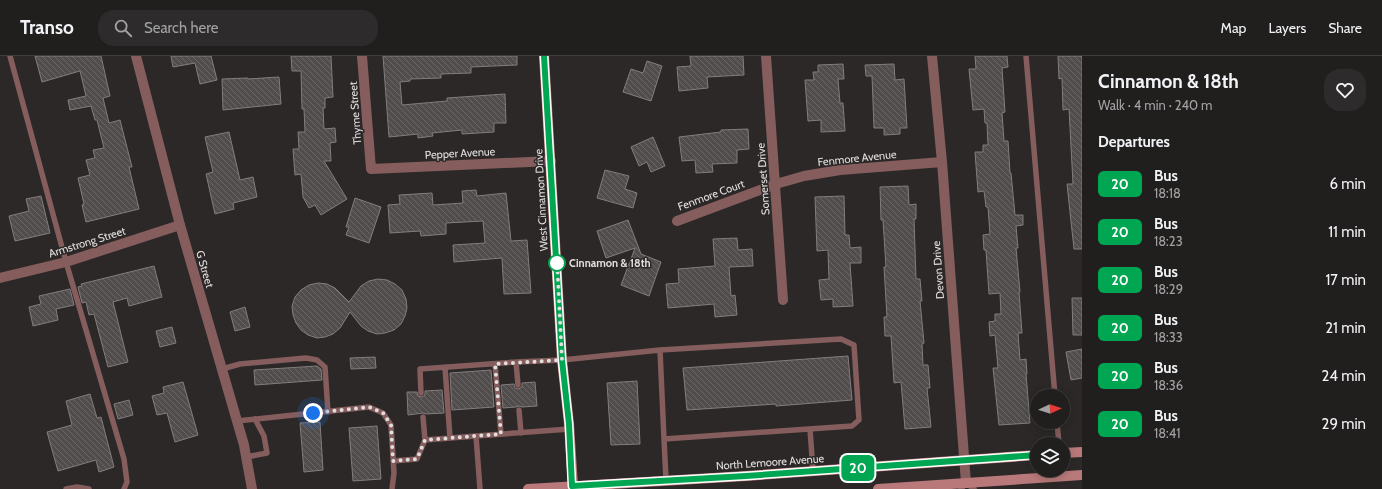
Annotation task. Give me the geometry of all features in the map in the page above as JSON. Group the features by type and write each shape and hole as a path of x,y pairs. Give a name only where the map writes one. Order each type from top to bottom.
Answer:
{"main road":[{"name":"West Cinnamon Drive","path":"544,56 562,360 570,429 572,486"},
{"path":"1070,453 1082,452"},
{"name":"North Lemoore Avenue","path":"528,489 1030,455"},
{"path":"1070,474 1082,475"},
{"path":"878,489 967,487 1035,477"}],"street":[{"name":"G Street","path":"136,56 180,225 237,421 252,489"},
{"name":"Thyme Street","path":"362,56 371,169"},
{"name":"Somerset Drive","path":"766,56 783,300"},
{"name":"Devon Drive","path":"932,56 942,162 967,487"},
{"name":"Pepper Avenue","path":"371,169 551,160"},
{"name":"Fenmore Avenue","path":"776,184 804,176 826,172 942,162"},
{"name":"Fenmore Court","path":"678,221 776,184"},
{"name":"Armstrong Street","path":"0,278 66,262 180,225"}],"lane":[{"path":"10,56 66,262 124,459 127,482 124,489"},
{"path":"1026,56 1054,389"},
{"path":"421,393 420,369 562,360 660,350 841,339 854,345 859,420 852,426 664,439"},
{"path":"660,350 666,480"},
{"path":"222,369 240,364 306,358 317,360 325,367 328,412"},
{"path":"516,362 518,385"},
{"path":"495,364 501,434"},
{"path":"445,367 450,438"},
{"path":"237,421 369,407 383,413 391,425 394,473 392,489"},
{"path":"519,410 521,433"},
{"path":"393,461 417,459 425,440 423,417"},
{"path":"246,458 267,453 267,445 264,436 255,419"},
{"path":"425,440 570,429"},
{"path":"810,429 813,471"},
{"path":"476,436 480,489"},
{"path":"66,489 77,487 89,489"}],"building":[{"path":"35,56 101,56 110,96 103,98 109,123 120,120 132,167 129,167 139,209 86,222 82,205 84,204 78,178 90,175 86,160 95,158 93,150 104,148 97,120 95,120 91,106 70,110 68,100 86,96 80,71 42,82"},
{"path":"171,56 211,56 217,80 200,84 195,63 173,67"},
{"path":"291,56 331,56 333,97 325,98 325,108 323,108 324,129 335,128 336,142 330,143 331,161 324,161 347,199 321,215 315,205 309,208 303,197 301,174 295,175 293,149 299,149 298,132 305,132 304,109 302,109 301,71 292,71"},
{"path":"383,56 517,56 517,65 471,67 471,73 441,74 441,78 410,79 410,81 400,82 402,105 447,101 447,98 505,94 506,123 494,123 494,132 462,134 462,130 432,133 433,136 418,138 418,134 389,137"},
{"path":"690,56 743,56 744,75 707,77 708,88 679,91 677,67 691,66"},
{"path":"975,56 1007,56 1008,67 1002,68 1005,112 1002,113 1004,141 1008,141 1015,215 1023,215 1023,225 1016,226 1018,248 1016,248 1022,333 1018,333 1020,360 1026,359 1030,423 999,425 993,368 998,368 995,335 990,336 989,322 995,321 995,314 1001,314 1000,293 989,294 986,250 984,250 983,235 990,234 988,207 986,207 984,191 978,192 975,152 983,152 983,145 988,145 987,123 985,123 984,109 973,110 969,69 976,69"},
{"path":"1058,56 1082,56 1082,249 1074,249 1067,184 1073,184 1069,109 1063,110 1062,78 1059,79"},
{"path":"647,61 662,66 651,101 623,92 631,69 643,73"},
{"path":"843,64 844,79 838,79 840,103 843,103 845,131 821,132 821,120 808,121 805,80 814,80 813,72 818,72 818,65"},
{"path":"894,64 895,80 904,79 907,128 900,128 900,134 884,135 884,128 874,128 872,76 866,76 865,65"},
{"path":"279,77 281,104 223,110 222,79"},
{"path":"748,129 749,149 737,150 737,163 712,164 713,172 696,173 695,160 682,161 679,137 721,132 721,130"},
{"path":"229,132 240,180 253,177 257,197 233,203 234,209 215,214 206,174 213,172 205,137"},
{"path":"653,137 665,166 651,172 647,162 639,166 631,147"},
{"path":"605,170 629,176 625,189 637,193 633,208 597,198"},
{"path":"908,186 909,205 916,204 916,219 914,219 916,279 920,279 922,301 920,301 924,343 922,344 923,365 928,365 930,388 927,388 931,427 905,429 901,382 894,383 891,336 885,336 884,317 887,317 884,267 886,267 883,220 881,220 880,187"},
{"path":"476,190 477,196 506,193 511,241 527,240 531,293 504,294 502,258 454,262 453,245 485,243 483,221 446,223 446,234 421,236 420,231 390,233 388,205 400,204 399,195 432,193 433,205 463,203 462,191"},
{"path":"41,196 50,233 15,241 9,216 29,211 26,199"},
{"path":"844,196 845,235 849,235 850,248 861,247 861,263 850,263 853,306 833,307 833,299 821,300 819,280 829,279 828,250 817,251 815,197"},
{"path":"355,198 381,207 369,243 346,235 349,227 346,227"},
{"path":"628,220 641,254 661,262 649,296 621,285 635,248 606,258 597,231"},
{"path":"737,238 738,250 752,249 753,266 729,267 731,296 735,295 737,315 715,317 714,304 668,308 666,284 679,283 678,269 715,266 713,239"},
{"path":"154,266 162,297 129,306 127,298 113,302 128,362 108,367 94,314 89,315 86,302 82,303 78,287 82,286 81,284"},
{"path":"378,279 387,280 395,284 402,290 406,299 407,308 405,316 401,324 394,330 377,334 368,331 361,326 350,312 340,328 333,334 325,337 317,338 308,335 301,330 296,323 292,306 295,297 301,290 309,285 318,283 327,284 335,288 349,302 361,286 369,281"},
{"path":"70,289 74,305 56,309 58,320 33,326 29,307 41,304 39,296"},
{"path":"1072,298 1082,298 1082,335 1073,335"},
{"path":"245,307 250,327 235,331 230,312"},
{"path":"172,327 176,343 160,347 156,331"},
{"path":"1082,349 1082,378 1071,380 1066,352"},
{"path":"848,356 852,400 776,406 776,404 687,410 683,368"},
{"path":"375,357 376,368 351,369 350,358"},
{"path":"317,366 321,369 322,380 255,385 254,370"},
{"path":"491,370 494,407 452,410 450,373"},
{"path":"637,381 640,444 611,445 607,383"},
{"path":"183,382 198,435 175,442 167,413 157,415 152,396 164,393 163,387"},
{"path":"535,382 537,406 503,408 501,385 514,384 515,388 518,389 522,387 522,383"},
{"path":"442,390 444,413 408,415 407,392 417,392 418,396 422,397 425,395 425,391"},
{"path":"90,394 97,418 101,417 114,467 99,472 96,460 58,471 47,432 72,425 66,401"},
{"path":"129,400 133,415 118,419 114,404"},
{"path":"320,422 323,470 304,472 300,423"},
{"path":"377,426 381,479 353,481 349,428"}],"bus line":[{"name":"20","path":"544,56 562,360 569,424 572,486 746,476 1030,456"}],"place":[{"name":"Cinnamon & 18th","path":"557,263"}],"route":[{"path":"313,413 369,407 383,413 391,425 393,461 417,459 425,440 501,434 495,364 562,360 557,260 557,263"}]}
